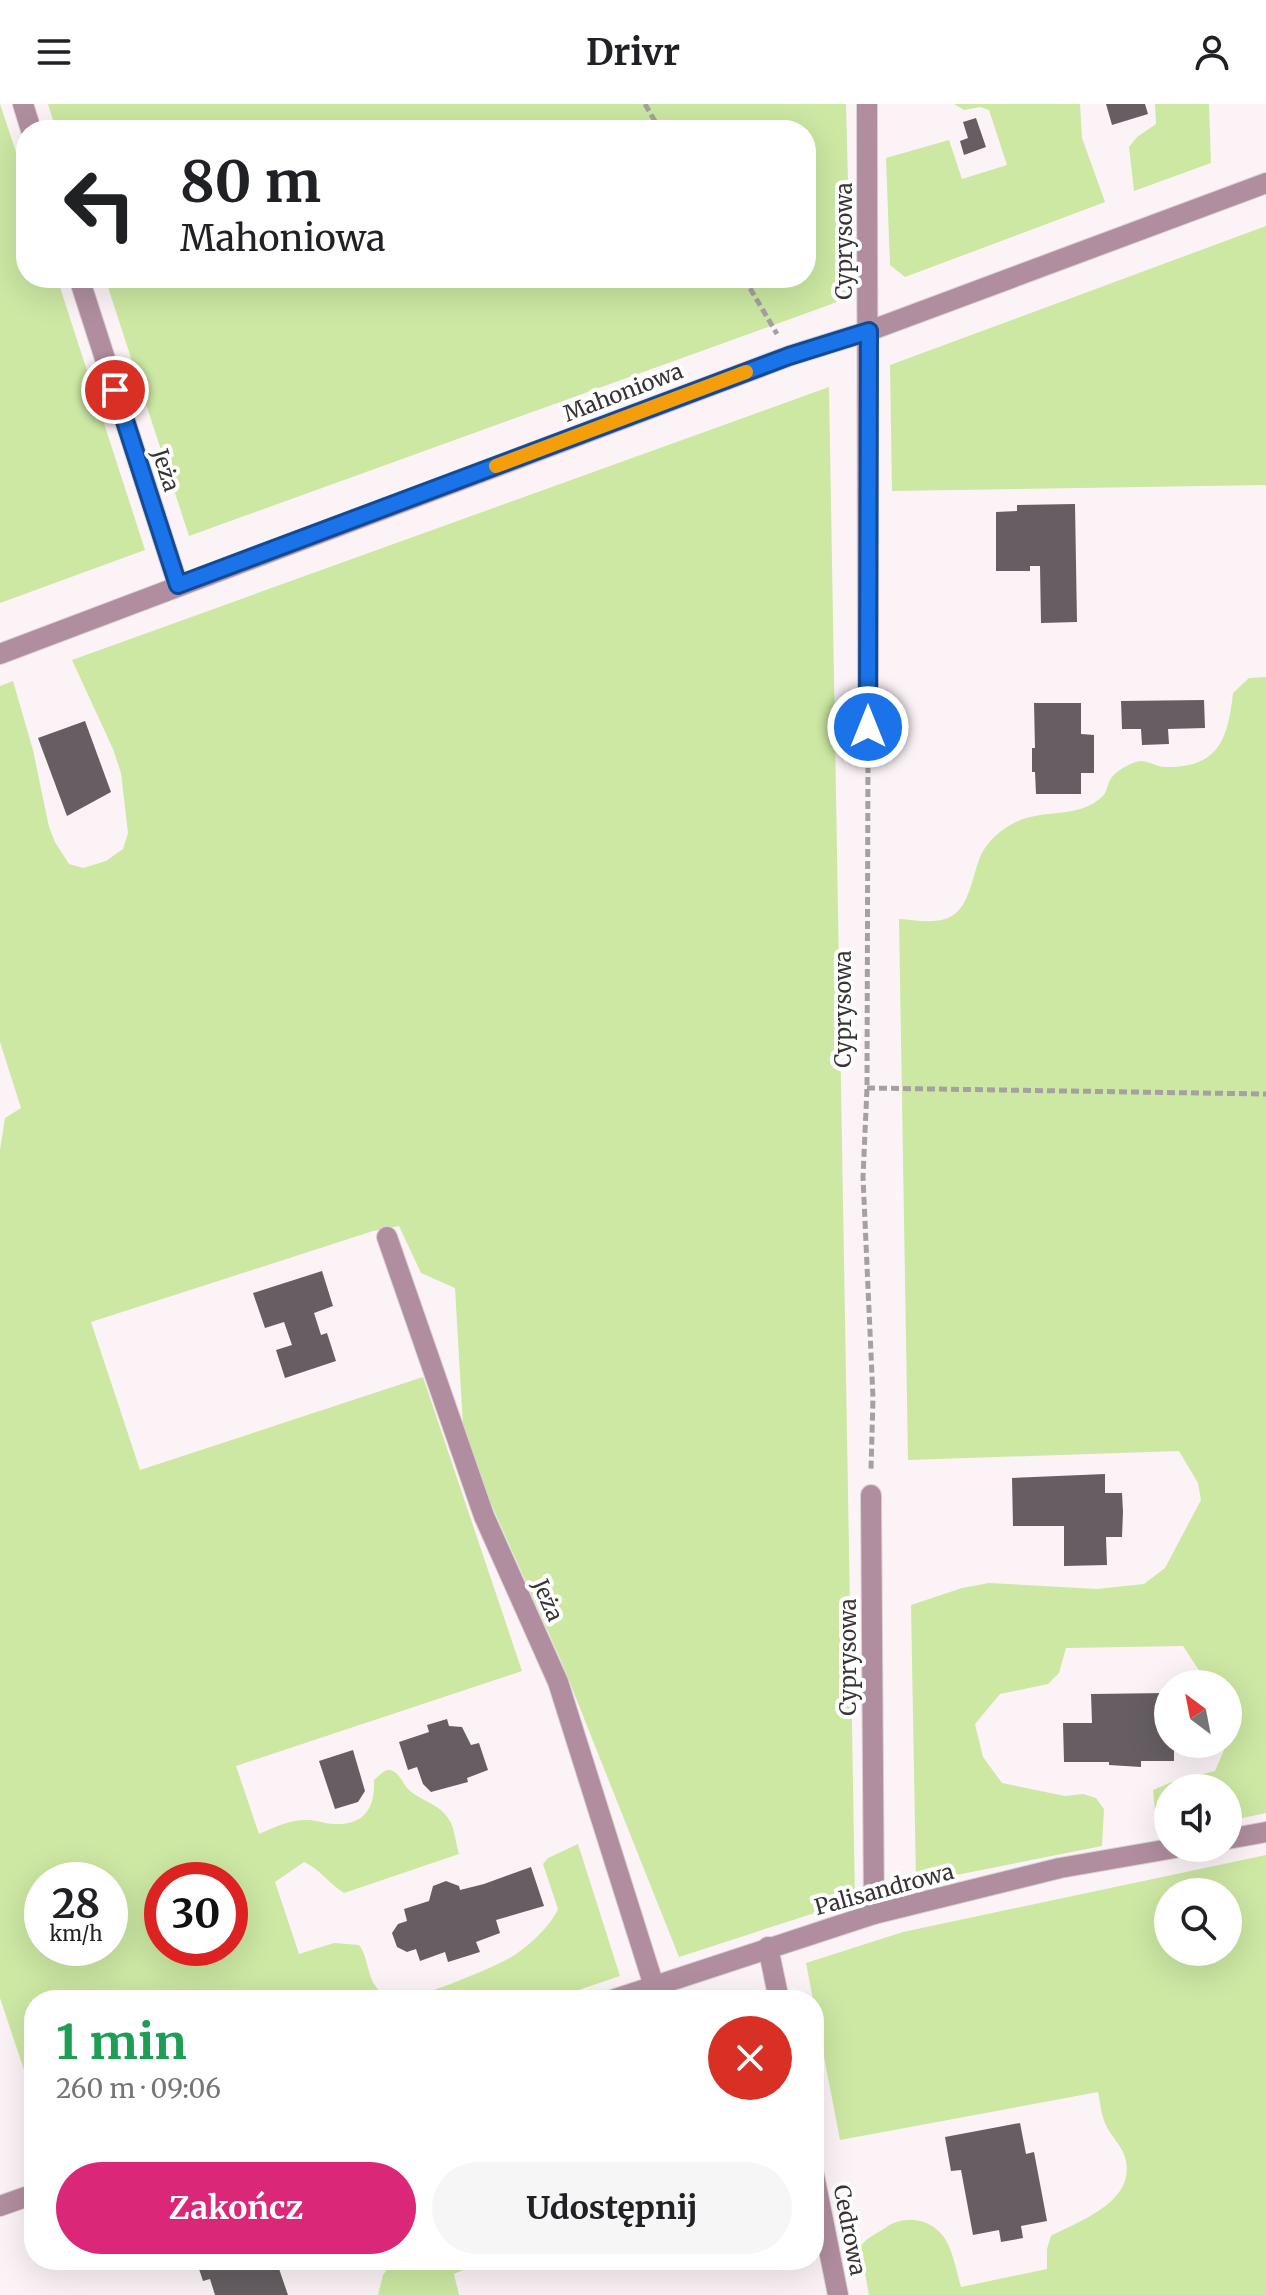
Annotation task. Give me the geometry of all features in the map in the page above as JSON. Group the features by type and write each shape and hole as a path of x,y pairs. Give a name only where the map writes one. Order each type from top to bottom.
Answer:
{"street":[{"name":"Cyprysowa","path":"867,104 868,727"},
{"name":"Mahoniowa","path":"0,654 789,356 869,331 1266,183"},
{"name":"Jeża","path":"82,288 178,585"},
{"name":"Jeża","path":"387,1237 484,1516 558,1682 654,1986"},
{"name":"Cyprysowa","path":"871,1495 874,1914"},
{"path":"1242,1836 1266,1832"},
{"name":"Palisandrowa","path":"642,1990 874,1914 1060,1868 1154,1852"},
{"path":"768,1947 777,1990"},
{"path":"0,2206 24,2198"},
{"name":"Cedrowa","path":"824,2225 838,2295"}],"path":[{"path":"750,288 789,356"},
{"name":"Cyprysowa","path":"868,727 867,1088 863,1177 873,1398 871,1495"},
{"path":"867,1088 1266,1094"}],"green space":[{"path":"0,104 16,152 16,288 60,288 145,550 0,603"},
{"path":"48,104 846,104 851,297 189,536 108,288 816,288 816,120 53,120"},
{"path":"954,104 1080,104 1082,138 1105,202 905,277 890,265 886,158 949,140 962,179 1007,165 989,110 980,107 964,110"},
{"path":"1155,104 1209,104 1211,163 1134,191 1129,147 1137,137 1156,124"},
{"path":"1266,226 1266,485 892,491 890,365"},
{"path":"829,387 855,1900 679,1957 562,1663 464,1443 455,1288 421,1273 399,1226 373,1231 91,1322 140,1470 423,1377 522,1671 236,1766 259,1834 295,1821 345,1824 361,1818 373,1799 374,1780 388,1770 396,1773 413,1793 447,1816 459,1854 344,1893 304,1862 275,1882 299,1954 334,1943 359,1945 379,1990 24,1990 24,2070 0,1998 0,1150 5,1118 21,1108 0,1042 0,686 13,681 33,750 49,827 69,864 83,868 106,861 123,849 128,833 121,773 72,660"},
{"path":"1266,677 1266,1813 1242,1818 1242,1774 1203,1774 1215,1771 1221,1758 1242,1758 1242,1670 1199,1670 1183,1646 1066,1648 1059,1673 1048,1684 1000,1694 975,1724 983,1757 1002,1783 1065,1796 1083,1794 1096,1798 1104,1809 1102,1846 916,1883 911,1605 962,1588 989,1583 1097,1589 1144,1584 1165,1568 1201,1500 1198,1483 1179,1451 908,1460 899,919 936,921 955,914 966,899 984,850 996,836 1016,822 1038,815 1072,811 1093,803 1104,794 1116,773 1133,763 1141,761 1162,767 1183,766 1209,756 1224,737 1233,693 1249,678"},
{"path":"578,1844 620,1976 579,1990 432,1990 516,1954 546,1928 558,1909 543,1864 548,1858"},
{"path":"1266,1855 1266,2295 869,2295 860,2247 893,2223 902,2221 920,2221 943,2236 961,2287 1047,2269 1047,2249 1051,2236 1089,2217 1113,2199 1122,2188 1126,2161 1105,2123 1098,2092 840,2140 824,2057 824,1990 811,1990 806,1963 903,1932 1154,1879 1154,1966 1242,1966 1242,1878 1158,1878"},
{"path":"387,2270 463,2270 454,2274 459,2295 378,2295"}],"building":[{"path":"1106,104 1145,104 1148,114 1112,125"},
{"path":"976,118 986,147 964,155 960,141 968,138 963,122"},
{"path":"1075,504 1077,622 1041,623 1040,566 1030,566 1030,571 996,571 996,512 1017,511 1017,505"},
{"path":"1204,700 1205,728 1168,729 1169,744 1142,745 1141,729 1122,729 1121,701"},
{"path":"1034,703 1081,703 1081,734 1094,735 1094,773 1081,773 1081,794 1036,794 1035,772 1032,772"},
{"path":"85,721 111,792 67,816 38,738"},
{"path":"322,1271 333,1306 314,1313 321,1335 327,1333 336,1361 285,1378 276,1350 292,1345 284,1322 265,1328 253,1293"},
{"path":"1105,1474 1105,1493 1122,1493 1123,1512 1122,1537 1106,1537 1107,1565 1064,1566 1064,1526 1013,1526 1012,1478"},
{"path":"1154,1693 1154,1758 1174,1758 1174,1761 1141,1761 1141,1767 1109,1765 1109,1762 1064,1762 1063,1723 1092,1723 1091,1694"},
{"path":"447,1719 449,1726 462,1727 471,1745 479,1743 488,1770 467,1778 468,1782 431,1792 423,1784 417,1767 408,1770 399,1742 429,1732 427,1725"},
{"path":"353,1750 365,1791 358,1802 335,1809 319,1761"},
{"path":"531,1867 544,1906 496,1920 500,1933 476,1942 480,1952 448,1962 445,1952 420,1961 416,1949 407,1952 397,1947 392,1933 398,1924 407,1921 404,1909 429,1901 433,1886 446,1881 459,1886 460,1890"},
{"path":"1020,2123 1026,2154 1034,2152 1047,2221 1021,2226 1023,2238 1001,2242 999,2230 973,2235 961,2170 951,2171 945,2137"},
{"path":"199,2270 279,2270 288,2295 215,2295 210,2279 203,2281"}],"slow traffic":[{"path":"496,466 746,372"}],"route":[{"path":"115,390 178,585 789,356 869,331 868,727"}]}
